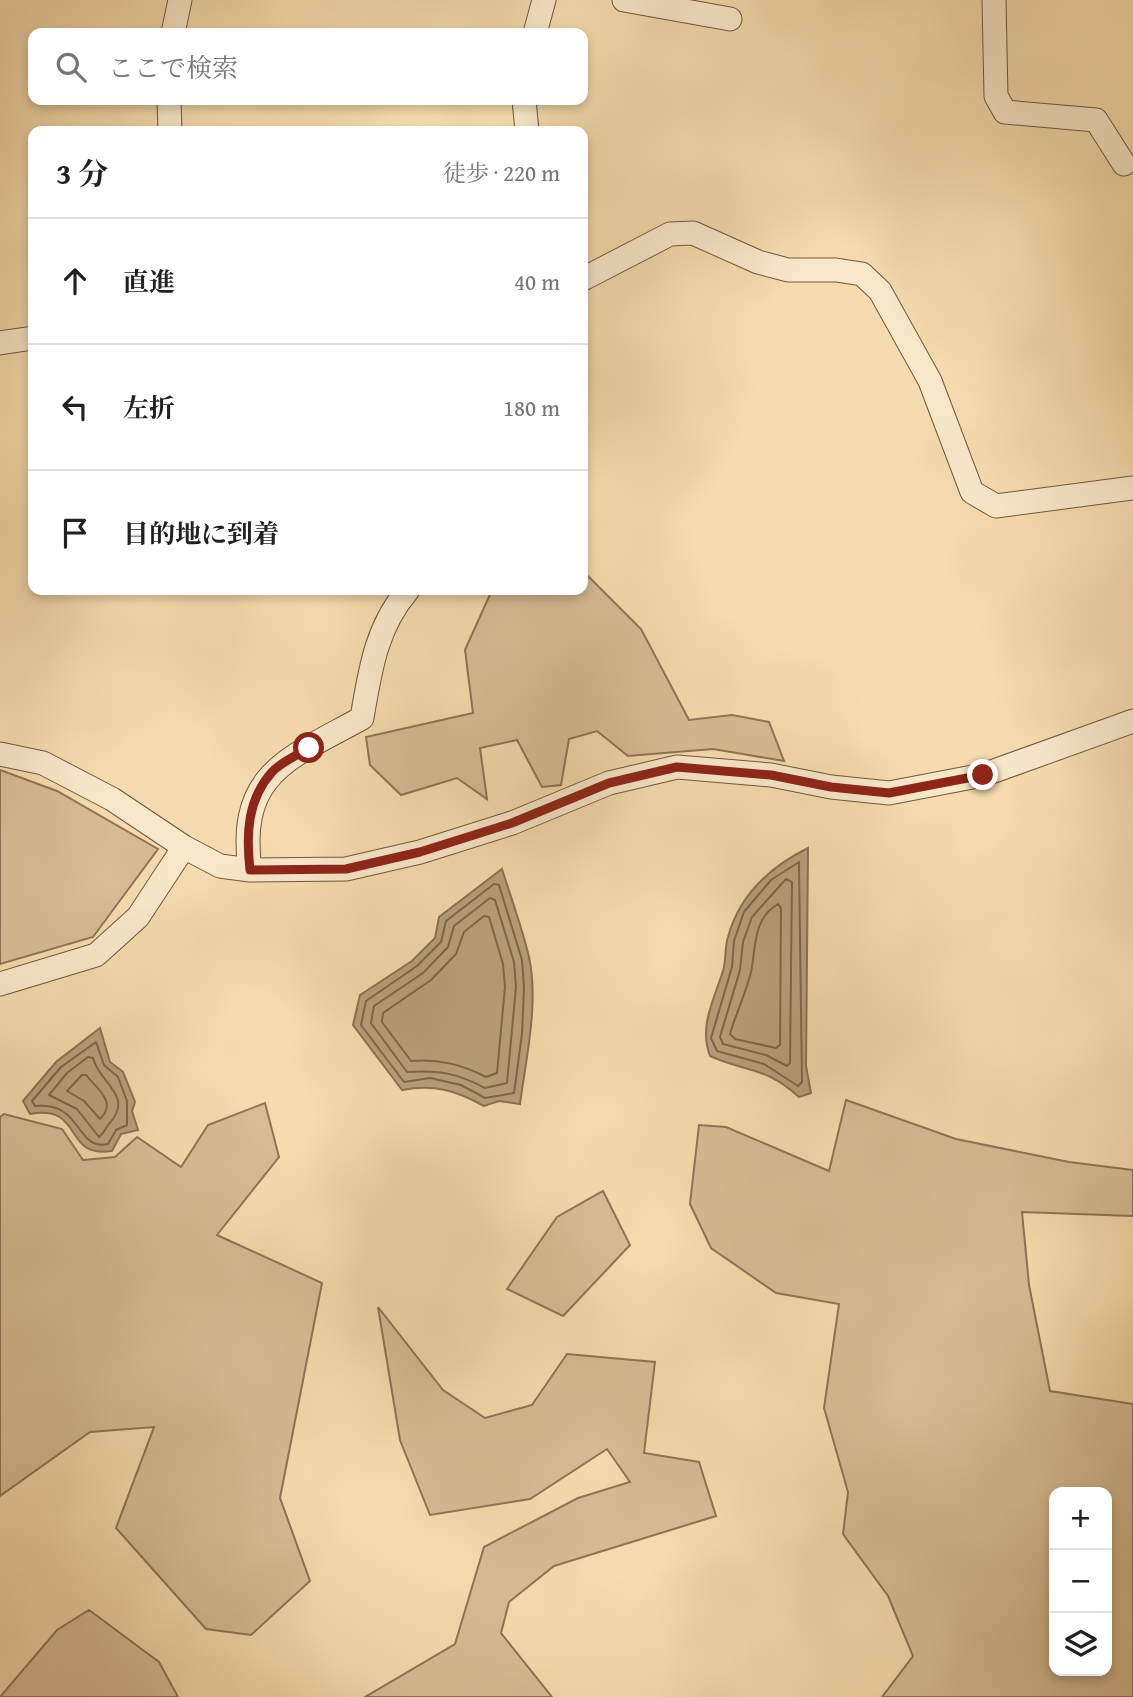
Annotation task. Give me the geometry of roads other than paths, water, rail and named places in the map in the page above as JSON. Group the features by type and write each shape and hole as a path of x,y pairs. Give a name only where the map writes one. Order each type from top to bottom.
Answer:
{"street":[{"path":"174,28 180,0"},
{"path":"536,28 544,0"},
{"path":"624,0 730,19"},
{"path":"994,0 996,96 1005,112 1096,120 1124,164"},
{"path":"169,105 170,126"},
{"path":"524,105 527,126"},
{"path":"588,276 670,234 693,233 758,262 788,270 836,270 862,274 880,291 930,381 972,492 996,506 1133,488"},
{"path":"0,342 28,339"},
{"path":"250,870 246,840 252,803 273,771 362,718 373,652 397,603 404,595"},
{"path":"0,754 43,763 112,799 184,847 220,866 250,870 346,869 420,852 512,823 609,783 677,767 771,775 831,787 889,793 983,775 1133,721"},
{"path":"0,984 96,955 138,917 184,847"}],"water":[{"path":"808,848 806,1066 811,1093 799,1097 766,1075 710,1056 706,1035 708,1015 724,969 728,937 740,908 769,874"},
{"path":"502,869 523,935 532,975 532,1012 520,1104 499,1101 484,1106 463,1096 434,1088 402,1090 353,1025 360,995 412,961 435,938 439,917"},
{"path":"100,1028 110,1062 123,1072 135,1102 132,1111 138,1130 121,1134 112,1151 96,1151 86,1147 59,1117 47,1113 30,1114 23,1101 56,1062"}]}
